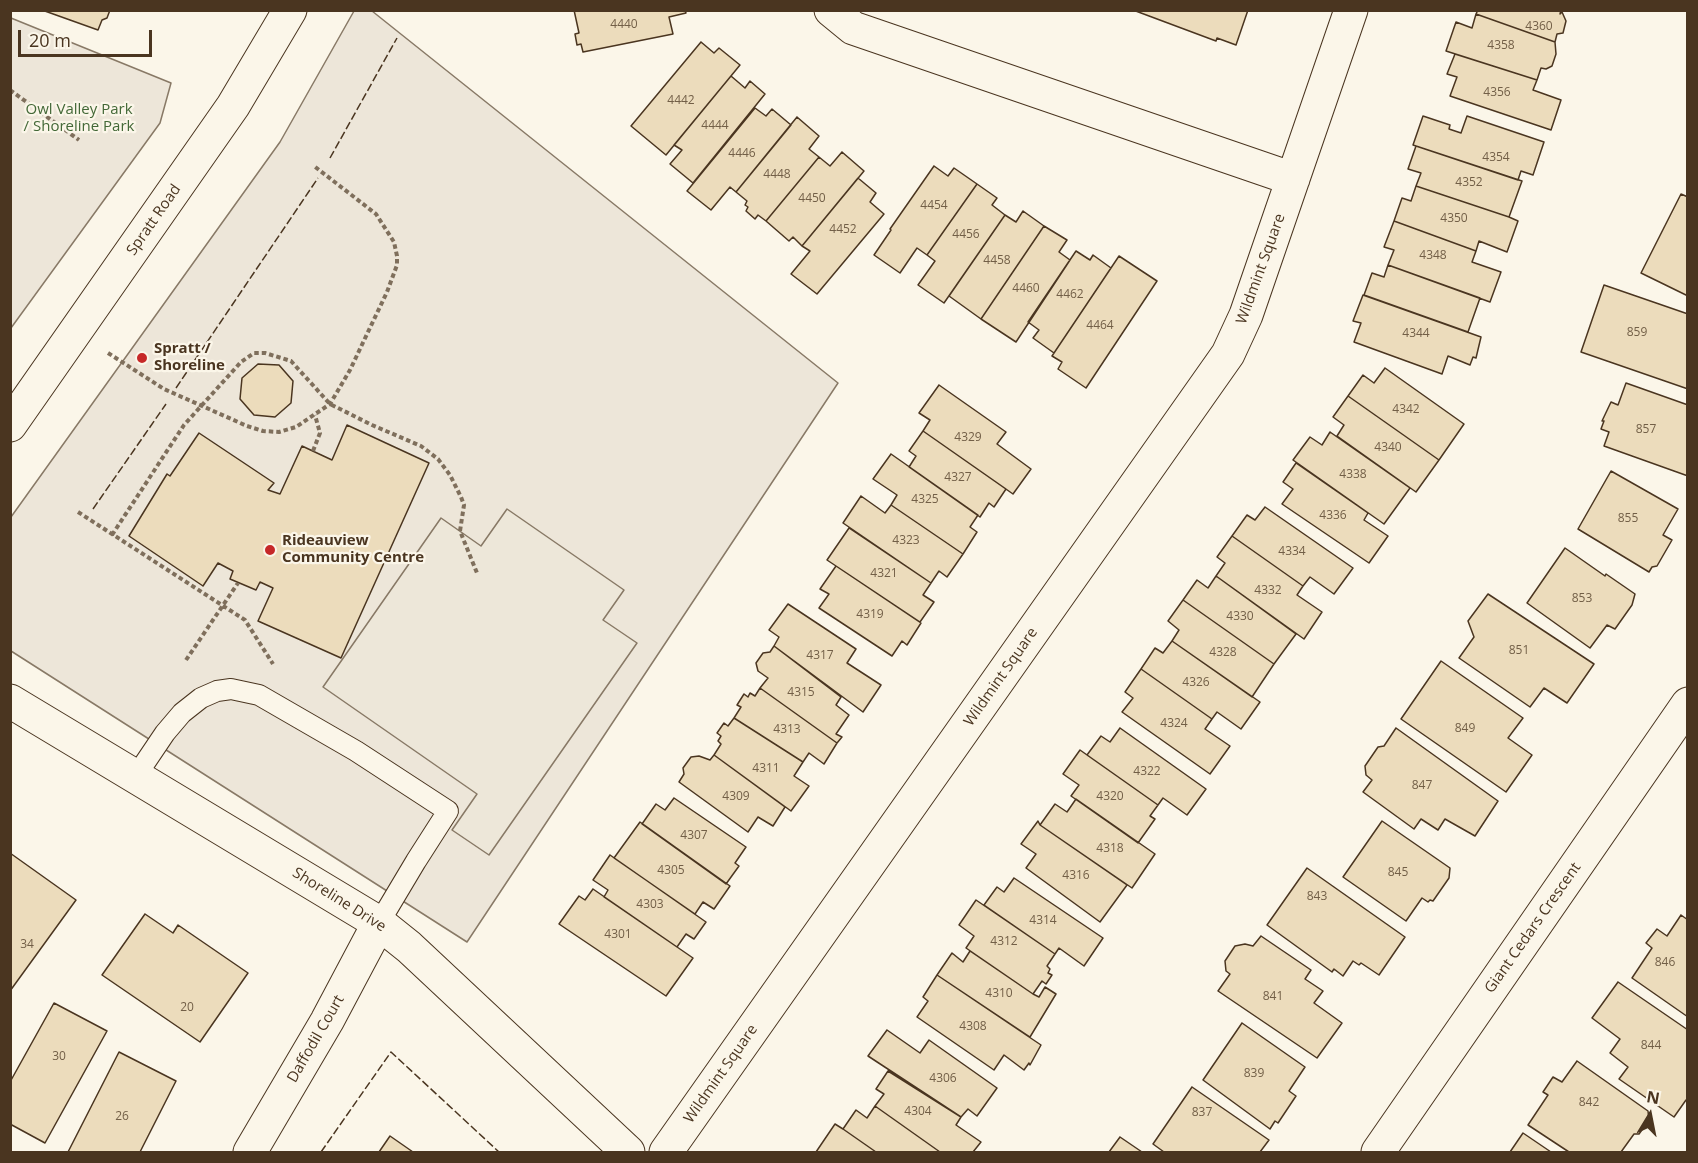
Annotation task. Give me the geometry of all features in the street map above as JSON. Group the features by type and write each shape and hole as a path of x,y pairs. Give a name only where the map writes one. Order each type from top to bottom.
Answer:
{"street":[{"name":"Spratt Road","path":"10,425 233,106 290,10"},
{"path":"831,10 853,28 1293,179"},
{"name":"Wildmint Square","path":"666,1152 1228,354 1246,315 1351,10"},
{"name":"Shoreline Drive","path":"10,701 379,923 409,947 628,1152"},
{"name":"Giant Cedars Crescent","path":"1378,1152 1688,704"},
{"name":"Daffodil Court","path":"249,1152 337,1003 379,923"}],"lane":[{"path":"136,776 165,733 182,713 201,698 217,691 231,689 259,695 356,751 448,811 379,923"}],"path":[{"path":"10,90 79,140"},
{"path":"76,332 164,389 247,426 263,431 279,432 297,427 315,415 330,404 350,370 387,292 397,266 397,256 394,242 376,214 314,166"},
{"path":"112,535 184,425 241,362 254,353 265,353 291,360 330,404 421,446 438,459 450,475 464,505 460,531 477,573"},
{"path":"313,451 321,433 315,415"},
{"path":"78,512 245,620 275,666"},
{"path":"186,660 238,583"}],"green space":[{"path":"354,11 372,11 838,383 467,942 11,651 11,517 280,142"},
{"name":"Owl Valley Park / Shoreline Park","path":"11,18 171,83 160,123 11,328"}],"shaded area":[{"path":"507,509 624,590 603,620 637,643 489,855 452,830 477,794 323,687 441,518 481,546"}],"building":[{"path":"42,10 110,10 98,30"},
{"path":"574,10 685,10 686,13 669,17 673,34 583,52 581,44 577,45 575,34 579,33"},
{"path":"1133,10 1248,10 1236,45 1217,38 1216,41"},
{"path":"1478,10 1561,10 1560,14 1562,12 1566,21 1563,33 1557,34 1555,42 1476,14"},
{"path":"1476,14 1555,42 1556,54 1552,66 1546,69 1541,68 1537,80 1446,51 1456,22 1472,28"},
{"path":"701,42 714,53 719,48 740,65 666,155 631,126"},
{"path":"1455,54 1537,80 1533,90 1561,100 1551,130 1450,96 1457,77 1447,74"},
{"path":"731,76 745,88 750,81 765,94 693,183 670,164 682,150 674,145"},
{"path":"755,108 766,116 772,109 791,125 736,192 730,187 711,210 687,191"},
{"path":"1423,116 1450,125 1449,129 1461,133 1467,116 1544,142 1533,175 1521,171 1518,180 1413,145"},
{"path":"797,117 819,136 809,149 819,157 766,221 758,215 755,219 746,211 747,201 736,192"},
{"path":"1416,146 1522,181 1509,217 1416,186 1421,173 1408,169"},
{"path":"842,152 864,171 802,246 793,237 789,241 766,221 819,157 830,166"},
{"path":"934,166 948,176 954,168 977,184 927,255 917,248 900,273 874,255"},
{"path":"858,178 876,193 870,202 884,214 817,294 791,274 810,251 802,246"},
{"path":"977,184 997,198 992,205 1005,215 944,303 918,285 935,261 927,255"},
{"path":"1416,186 1518,221 1507,252 1479,241 1476,251 1394,221 1402,198 1411,201"},
{"path":"1681,194 1688,197 1688,296 1641,273"},
{"path":"1023,211 1044,226 981,319 949,296 1005,215 1016,222"},
{"path":"1394,221 1476,251 1472,262 1501,272 1490,302 1388,265 1394,250 1384,247"},
{"path":"1044,226 1067,240 1059,252 1070,260 1016,342 981,319"},
{"path":"1076,251 1090,260 1093,255 1111,268 1054,353 1033,338 1039,330 1028,322"},
{"path":"1119,256 1157,281 1086,388 1058,369 1062,362 1052,356"},
{"path":"1388,265 1480,298 1468,332 1364,295 1372,273 1384,277"},
{"path":"1604,285 1688,314 1688,389 1581,352"},
{"path":"1363,295 1481,337 1476,358 1473,357 1470,365 1448,356 1442,374 1354,342 1361,323 1353,321"},
{"path":"258,364 279,365 293,381 291,403 275,417 254,415 240,399 242,378"},
{"path":"1385,368 1464,424 1439,460 1348,396 1363,375 1374,383"},
{"path":"1626,383 1688,405 1688,476 1604,446 1609,432 1601,429 1604,421 1602,421 1611,402 1618,405"},
{"path":"939,385 1006,432 997,444 1031,469 1013,494 923,431 930,420 919,413"},
{"path":"1348,396 1439,460 1416,492 1337,436 1344,425 1333,417"},
{"name":"Rideauview Community Centre","path":"347,425 429,463 341,658 258,621 273,588 260,582 256,590 230,579 233,571 218,563 203,586 129,536 167,474 170,476 199,433 274,483 268,490 280,494 302,446 332,460"},
{"path":"923,431 1006,489 994,507 989,503 980,517 909,467 916,456 909,451"},
{"path":"1330,432 1410,488 1384,524 1293,460 1310,437 1322,445"},
{"path":"891,454 978,515 970,527 977,532 963,554 891,505 897,495 873,479"},
{"path":"1296,463 1368,513 1364,520 1388,536 1369,563 1282,504 1293,489 1283,482"},
{"path":"1611,471 1678,509 1663,535 1672,540 1657,566 1652,567 1649,572 1578,529"},
{"path":"861,496 885,513 891,505 963,554 947,577 939,571 931,583 843,523"},
{"path":"1265,507 1353,568 1334,594 1310,577 1303,586 1232,536 1247,515 1255,520"},
{"path":"849,528 931,583 923,595 934,602 920,622 827,560"},
{"path":"1232,536 1303,586 1297,595 1322,612 1304,639 1216,576 1225,563 1217,557"},
{"path":"1565,548 1635,594 1632,605 1615,629 1607,625 1590,648 1527,603"},
{"path":"836,566 921,623 907,645 902,641 892,656 819,608 829,594 820,589"},
{"path":"1216,576 1296,634 1274,664 1183,600 1197,580 1208,588"},
{"path":"1488,594 1594,664 1567,703 1544,688 1530,707 1459,658 1474,637 1468,621"},
{"path":"1183,600 1274,664 1252,697 1172,641 1179,630 1168,621"},
{"path":"788,604 856,649 847,663 881,685 863,712 774,646 779,637 769,630"},
{"path":"1172,641 1260,702 1241,729 1217,712 1212,719 1141,669 1155,648 1163,653"},
{"path":"774,646 841,697 836,705 849,715 836,734 842,737 837,743 760,688 768,678 758,671 756,663 763,653 770,652"},
{"path":"1441,661 1523,718 1508,738 1532,755 1506,792 1401,719"},
{"path":"1141,669 1212,719 1205,729 1230,746 1210,774 1122,712 1133,698 1125,692"},
{"path":"760,688 837,743 824,764 809,753 803,762 734,718 741,707 737,705 744,694 748,697 750,693 755,696"},
{"path":"734,718 803,762 794,776 809,786 791,811 714,755 721,744 718,741 721,736 717,733 724,723 728,726"},
{"path":"1120,728 1206,789 1187,815 1163,798 1158,805 1087,755 1101,736 1110,742"},
{"path":"1396,728 1498,801 1475,836 1445,819 1438,830 1421,819 1414,829 1363,792 1372,780 1366,775 1365,766 1378,747 1384,746"},
{"path":"1080,750 1158,805 1150,816 1155,819 1138,843 1071,796 1079,785 1063,774"},
{"path":"714,755 785,807 773,826 758,817 748,832 679,782 684,774 683,768 691,757 699,756 710,760"},
{"path":"674,798 746,847 735,863 739,866 726,884 642,824 656,804 665,810"},
{"path":"1076,799 1155,854 1132,888 1040,825 1055,804 1067,812"},
{"path":"1038,821 1040,825 1127,885 1100,922 1026,868 1036,854 1021,844"},
{"path":"1382,821 1450,868 1449,878 1433,901 1428,902 1422,898 1406,921 1343,877"},
{"path":"640,822 730,886 714,909 703,902 695,914 614,858"},
{"path":"10,853 76,900 10,991"},
{"path":"610,855 706,922 694,939 686,934 677,947 604,897 608,890 593,880"},
{"path":"1307,868 1405,937 1379,975 1361,963 1359,965 1353,961 1343,976 1334,969 1332,972 1267,925"},
{"path":"1014,878 1103,938 1084,966 1059,948 1055,954 984,905 997,887 1004,892"},
{"path":"593,889 693,958 666,996 559,924 579,896 585,900"},
{"path":"976,900 1055,954 1047,966 1050,969 1048,973 1052,975 1046,984 1042,981 1033,994 966,948 974,936 959,925"},
{"path":"145,914 173,933 178,925 248,973 200,1042 102,975"},
{"path":"1681,915 1688,920 1688,1017 1632,978 1652,948 1646,943 1657,929 1667,936"},
{"path":"1261,936 1311,970 1305,979 1323,991 1314,1003 1342,1023 1317,1058 1218,991 1230,974 1226,971 1225,961 1235,946 1245,944 1253,946"},
{"path":"970,951 1039,997 1045,987 1056,994 1030,1037 937,975 952,953 963,962"},
{"path":"937,975 1041,1045 1030,1065 1029,1063 1024,1070 1004,1055 994,1070 917,1017 928,1001 923,997"},
{"path":"1618,982 1688,1030 1688,1102 1686,1100 1674,1117 1619,1079 1628,1067 1610,1053 1620,1039 1592,1018"},
{"path":"54,1003 107,1031 45,1143 10,1124 10,1082"},
{"path":"1242,1023 1305,1067 1289,1091 1296,1096 1278,1123 1275,1121 1270,1129 1203,1080"},
{"path":"887,1030 920,1053 929,1040 997,1088 977,1116 968,1109 961,1117 868,1056"},
{"path":"119,1052 176,1081 140,1152 68,1152"},
{"path":"1577,1061 1648,1111 1649,1120 1639,1134 1634,1134 1621,1152 1569,1152 1528,1125 1548,1095 1543,1092 1553,1077 1562,1082"},
{"path":"888,1071 961,1117 956,1125 981,1142 973,1152 940,1152 875,1106 884,1094 876,1089"},
{"path":"1192,1087 1269,1140 1260,1152 1164,1152 1153,1144"},
{"path":"875,1106 940,1152 876,1152 843,1129 856,1110 867,1118"},
{"path":"835,1124 843,1129 876,1152 816,1152"},
{"path":"1523,1133 1551,1152 1510,1152"},
{"path":"390,1136 413,1152 379,1152"},
{"path":"1120,1137 1142,1152 1109,1152"}],"fence":[{"path":"330,158 397,38"},
{"path":"176,388 318,178"},
{"path":"93,509 166,404"},
{"path":"321,1152 391,1052 499,1152"}],"place":[{"name":"Spratt / Shoreline","path":"142,358"},
{"name":"Rideauview Community Centre","path":"270,550"}]}
